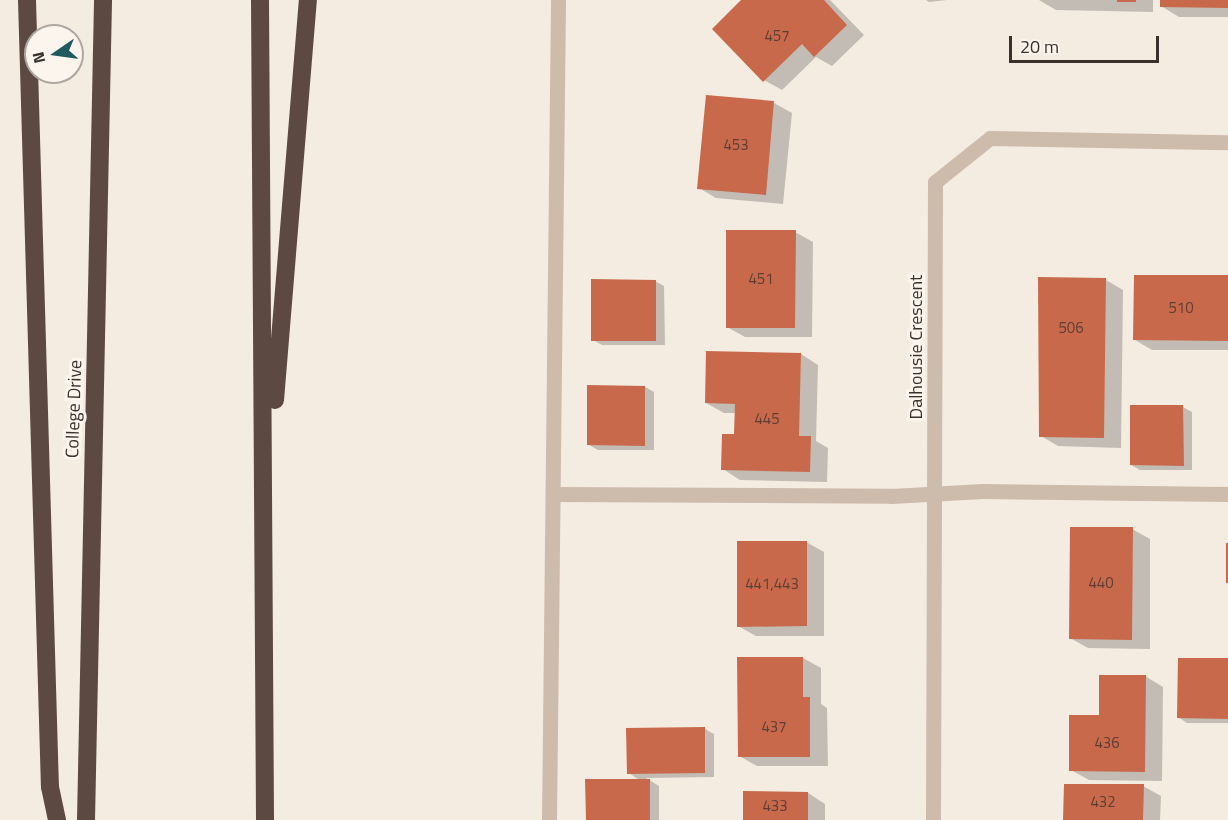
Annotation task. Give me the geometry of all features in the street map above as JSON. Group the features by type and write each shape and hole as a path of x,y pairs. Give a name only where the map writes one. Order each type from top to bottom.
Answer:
{"highway":[{"path":"27,0 50,775 57,820"},
{"name":"College Drive","path":"86,820 103,0"},
{"path":"260,0 266,506 265,820"},
{"path":"266,506 308,0"}],"street":[{"path":"549,820 558,0"},
{"name":"Dalhousie Crescent","path":"933,820 936,493 935,182 990,138 1228,142"},
{"path":"554,494 1228,494"}],"building":[{"path":"741,0 824,0 847,25 814,57 802,44 763,82 712,29"},
{"path":"1117,0 1136,0 1136,2 1117,2"},
{"path":"1160,0 1228,0 1228,8 1160,7"},
{"path":"706,95 774,101 766,195 697,189"},
{"path":"726,230 796,230 795,328 726,328"},
{"path":"1134,275 1228,275 1228,341 1133,340"},
{"path":"1038,277 1106,278 1104,438 1039,437"},
{"path":"591,279 656,280 656,341 591,341"},
{"path":"706,351 801,353 799,436 811,436 810,472 721,470 722,434 734,434 735,404 705,403"},
{"path":"587,385 645,386 645,446 587,445"},
{"path":"1130,405 1183,405 1184,466 1130,465"},
{"path":"1070,527 1133,527 1132,640 1069,639"},
{"path":"737,541 807,541 807,626 737,627"},
{"path":"1226,543 1228,543 1228,583 1226,583"},
{"path":"737,657 803,657 803,697 810,697 810,757 738,757"},
{"path":"1178,658 1228,658 1228,719 1177,718"},
{"path":"1099,675 1146,675 1145,772 1069,771 1069,715 1099,715"},
{"path":"705,727 705,773 627,774 626,728"},
{"path":"585,779 650,779 650,820 586,820"},
{"path":"1064,784 1144,784 1143,820 1063,820"},
{"path":"743,791 808,792 808,820 743,820"}]}
